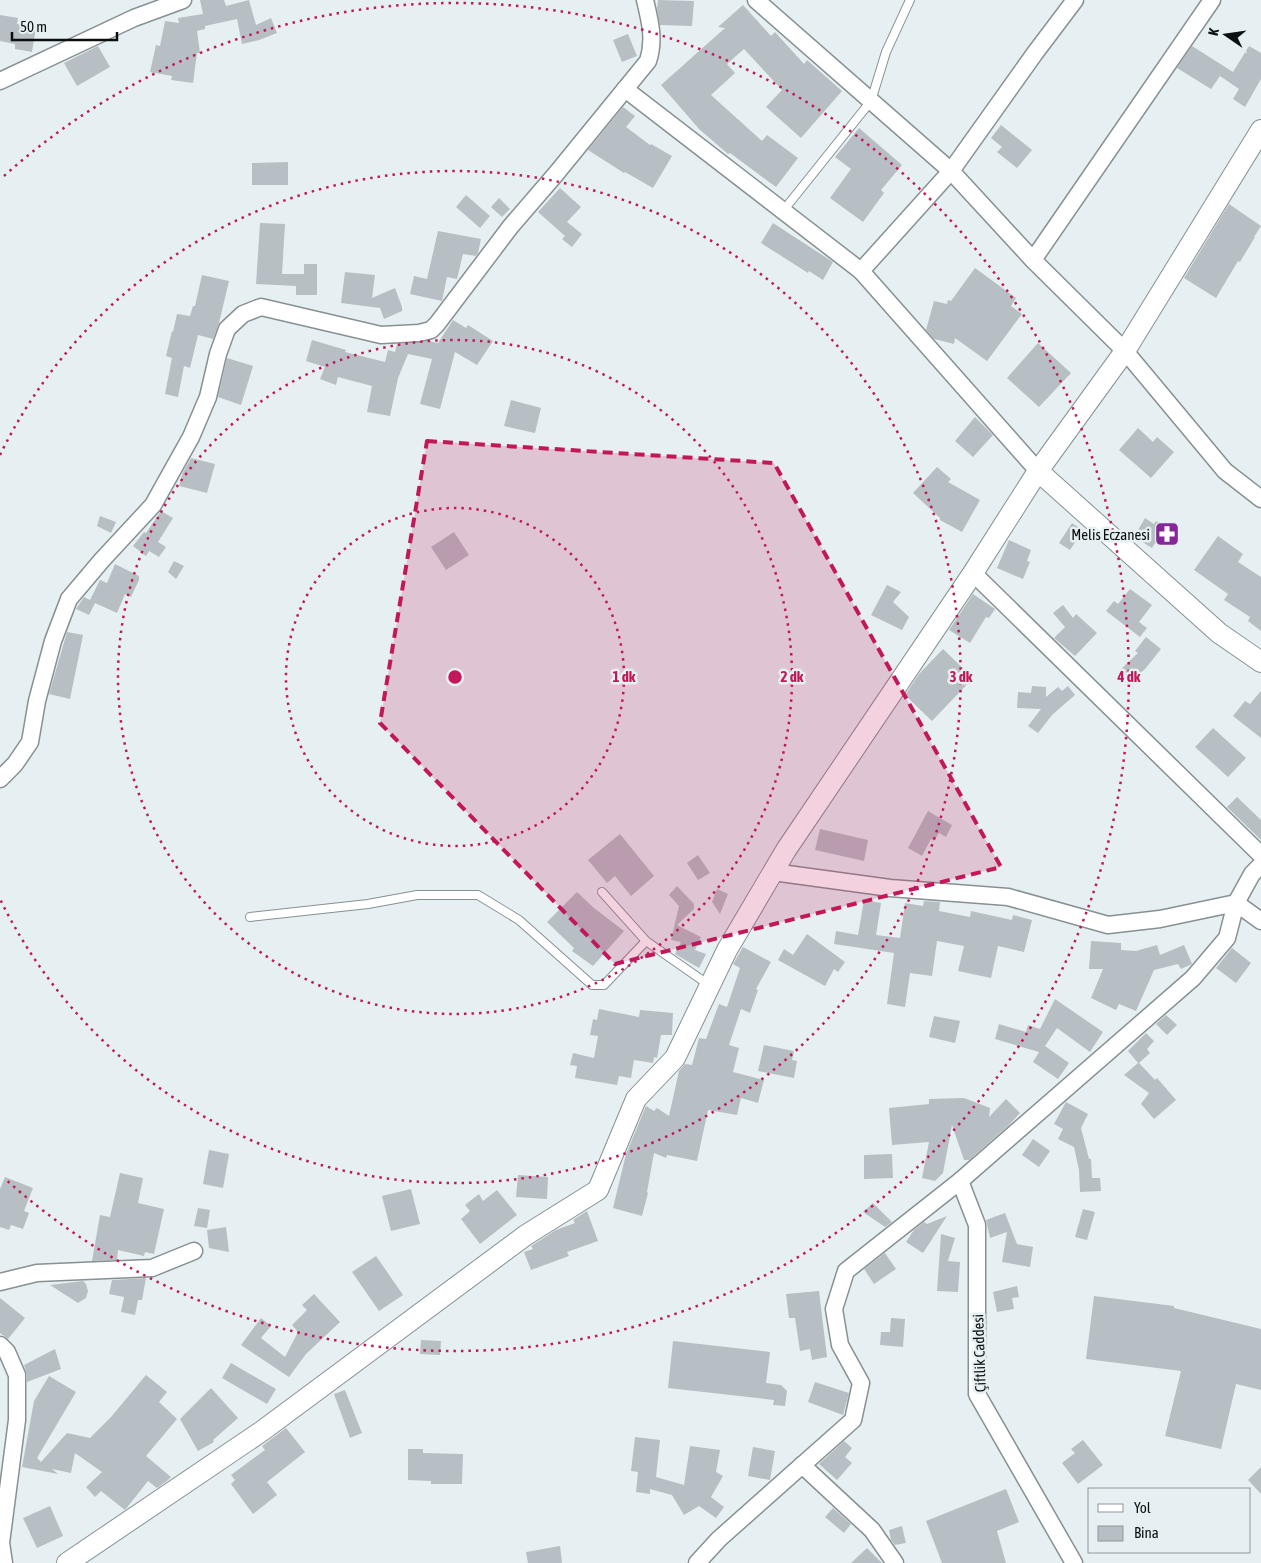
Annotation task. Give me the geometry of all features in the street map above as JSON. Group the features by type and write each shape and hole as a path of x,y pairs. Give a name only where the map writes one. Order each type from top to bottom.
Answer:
{"street":[{"path":"0,81 134,18 183,0"},
{"path":"0,779 15,764 30,742 37,701 53,641 69,599 153,505 191,437 208,396 218,354 227,329 243,314 261,308 381,335 419,333 430,330 437,324 511,226 648,61 652,49 652,32 646,0"},
{"path":"756,0 950,171 1033,260 1125,351 1225,471 1261,499"},
{"path":"861,271 950,171 1075,0"},
{"path":"1033,260 1212,0"},
{"path":"625,89 861,271 1038,472 1219,632 1261,662"},
{"path":"67,1563 262,1431 526,1235 598,1190 636,1099 675,1058 727,950 797,834 973,573 1038,472 1125,351 1261,130"},
{"path":"973,573 1261,855"},
{"path":"697,1563 719,1539 853,1420 861,1383 840,1345 834,1309 846,1271 960,1181 1193,978 1227,938 1236,904 1252,874 1261,865"},
{"path":"774,872 890,888 1008,897 1108,925 1160,919 1236,904 1261,921"},
{"name":"Çiftlik Caddesi","path":"960,1181 977,1225 977,1394 1074,1563"},
{"path":"0,1282 37,1273 152,1268 194,1251"},
{"path":"0,1345 7,1352 17,1375 17,1420 1,1543 4,1563"},
{"path":"802,1465 872,1530 895,1563"}],"lane":[{"path":"783,211 871,102 886,52 910,0"},
{"path":"602,892 646,941 710,986"},
{"path":"250,916 368,904 416,895 478,895 519,920 592,985 604,985 646,941"}],"highlighted area":[{"path":"427,441 774,463 1001,867 615,964 380,723"}],"building":[{"path":"200,0 224,0 226,6 249,0 256,25 271,18 277,33 242,44 237,19 205,26 205,29 197,31 200,53 197,53 193,83 171,80 172,76 150,72 156,45 160,46 165,21 179,23 178,18 203,14"},
{"path":"658,0 694,1 692,26 660,25 657,9"},
{"path":"743,5 771,36 775,32 804,64 807,60 842,91 801,138 766,107 782,90 744,49 727,64 735,73 711,95 762,141 767,135 798,158 776,187 730,153 728,154 699,129 661,85 725,28 718,27"},
{"path":"0,15 18,18 17,24 36,27 32,52 15,49 15,44 0,41"},
{"path":"628,34 637,56 622,62 613,40"},
{"path":"98,46 110,67 77,86 64,63"},
{"path":"1192,46 1233,72 1249,46 1261,53 1261,79 1245,107 1233,99 1239,89 1220,76 1211,89 1177,68"},
{"path":"623,107 635,116 626,127 650,145 672,156 653,188 624,173 588,150"},
{"path":"1001,125 1032,150 1017,168 997,152 1002,147 991,138"},
{"path":"859,128 902,165 881,190 884,193 863,222 830,198 851,169 835,157"},
{"path":"288,162 288,185 252,185 252,163"},
{"path":"560,188 581,207 567,222 582,234 572,247 562,239 565,236 538,212"},
{"path":"466,195 490,216 480,228 456,207"},
{"path":"499,198 510,209 502,217 491,207"},
{"path":"1229,204 1261,226 1216,298 1184,278"},
{"path":"260,223 285,224 282,274 304,274 304,264 317,264 317,295 296,295 296,286 256,284"},
{"path":"773,223 833,262 823,280 809,271 808,273 761,243"},
{"path":"438,231 481,239 476,256 463,254 457,279 447,277 442,301 410,294 414,276 427,279"},
{"path":"975,268 1016,298 1011,306 1022,314 987,361 955,338 954,344 934,339 926,330 934,301 947,304 948,300 951,301"},
{"path":"345,272 375,275 372,298 395,288 402,311 384,319 380,308 341,303"},
{"path":"202,275 229,281 219,323 213,339 198,335 190,368 184,366 178,397 165,394 172,358 166,356 177,314 190,316 193,306 195,306"},
{"path":"453,320 466,328 468,325 493,341 477,365 455,352 440,409 420,404 432,359 408,354 398,378 390,416 367,412 372,386 338,377 336,385 320,379 325,367 306,361 312,340 346,350 345,352 385,362 388,350 395,352 397,344 428,341 438,343"},
{"path":"1038,343 1071,373 1039,407 1007,378"},
{"path":"227,358 253,366 241,405 218,397"},
{"path":"511,400 541,408 535,433 504,426"},
{"path":"975,417 993,435 973,457 955,441"},
{"path":"1138,428 1153,442 1157,437 1174,452 1151,478 1119,450"},
{"path":"191,458 215,464 207,493 179,486 183,472"},
{"path":"937,467 951,479 948,482 980,500 962,532 940,520 913,493"},
{"path":"161,511 173,518 158,542 166,547 159,557 149,551 146,556 133,546 144,532 146,533"},
{"path":"100,516 116,522 111,533 97,526"},
{"path":"1145,518 1154,524 1156,521 1165,527 1152,548 1134,537"},
{"path":"1072,523 1083,530 1070,550 1059,543"},
{"path":"454,532 469,555 446,570 431,547"},
{"path":"1218,536 1243,554 1238,562 1261,577 1261,631 1248,621 1250,617 1224,600 1228,594 1194,570"},
{"path":"1009,540 1031,550 1027,561 1030,562 1023,579 997,568"},
{"path":"174,561 184,566 176,579 168,572"},
{"path":"115,564 139,576 131,597 125,594 117,613 95,603 89,615 76,609 84,597 90,600 100,580 107,583"},
{"path":"887,585 901,592 893,602 909,617 902,630 871,615"},
{"path":"1130,589 1152,605 1139,622 1147,628 1140,637 1106,611 1114,601 1118,604"},
{"path":"973,594 995,609 989,618 986,617 970,643 949,630"},
{"path":"1063,605 1073,618 1076,614 1097,633 1075,656 1054,638 1065,627 1053,613"},
{"path":"67,632 83,635 70,699 49,694"},
{"path":"1146,637 1161,649 1145,669 1129,683 1119,671 1138,653 1135,651"},
{"path":"943,649 973,678 932,721 905,695 919,674"},
{"path":"1032,686 1046,687 1046,697 1058,687 1062,691 1068,686 1075,695 1052,715 1038,733 1028,726 1041,709 1017,708 1018,692 1031,693"},
{"path":"1261,691 1261,738 1233,716 1245,701 1250,704"},
{"path":"1213,728 1246,758 1228,777 1195,747"},
{"path":"1237,797 1261,820 1261,840 1227,807"},
{"path":"928,811 952,825 946,837 939,833 934,841 931,839 922,856 908,848"},
{"path":"820,829 868,840 864,861 815,850"},
{"path":"620,834 654,876 631,896 615,876 607,883 588,860"},
{"path":"698,855 710,873 698,880 687,863"},
{"path":"677,886 694,904 694,909 677,925 701,937 695,950 706,954 699,968 675,954 681,942 671,940 679,906 669,895"},
{"path":"717,889 728,894 720,914 712,902"},
{"path":"577,892 624,931 593,966 572,951 574,948 547,922"},
{"path":"864,900 881,903 876,935 900,938 905,903 923,906 924,901 940,902 939,911 970,917 971,911 1012,920 1013,915 1032,920 1024,952 998,946 991,978 958,971 964,946 937,941 932,976 910,973 905,1007 887,1004 894,953 834,944 836,931 858,935"},
{"path":"807,934 845,962 838,972 834,969 825,986 778,960 784,949 793,955"},
{"path":"1091,941 1121,943 1121,950 1136,951 1157,945 1160,955 1184,945 1192,964 1181,969 1178,964 1154,970 1136,1011 1119,1004 1116,1010 1091,998 1103,969 1089,969"},
{"path":"743,947 771,962 756,989 758,990 750,1013 741,1009 729,1045 739,1048 733,1072 764,1080 758,1103 741,1098 737,1115 708,1110 697,1161 667,1155 666,1158 654,1153 648,1193 642,1216 613,1208 626,1154 646,1106 654,1111 657,1108 669,1116 679,1071 685,1064 692,1065 699,1038 706,1039 719,1004 727,1007 740,968 733,964"},
{"path":"1232,948 1251,963 1236,983 1216,968"},
{"path":"1055,999 1103,1032 1090,1052 1057,1028 1045,1046 1069,1063 1058,1079 1033,1062 1039,1052 995,1039 999,1024 1026,1032 1028,1025 1040,1029"},
{"path":"599,1009 639,1017 640,1010 673,1013 672,1035 661,1035 657,1058 654,1057 653,1063 634,1060 631,1078 619,1076 617,1085 575,1078 577,1066 570,1065 573,1053 594,1058 598,1036 590,1035 593,1019 597,1020"},
{"path":"1166,1015 1177,1025 1167,1035 1156,1024"},
{"path":"934,1016 960,1021 955,1043 929,1037"},
{"path":"1146,1033 1154,1041 1147,1049 1150,1053 1139,1063 1155,1080 1157,1078 1176,1100 1154,1119 1141,1104 1149,1093 1124,1075 1138,1063 1128,1051"},
{"path":"764,1045 794,1051 792,1060 797,1061 794,1078 758,1071"},
{"path":"964,1098 990,1108 989,1117 1006,1099 1020,1113 969,1160 964,1160 952,1125 943,1173 935,1181 922,1178 929,1142 892,1145 889,1108 929,1104 929,1099"},
{"path":"1066,1102 1088,1114 1081,1128 1089,1159 1091,1159 1092,1178 1100,1178 1101,1191 1080,1192 1079,1170 1074,1147 1058,1139 1063,1129 1054,1124"},
{"path":"1033,1139 1050,1151 1039,1167 1022,1155"},
{"path":"209,1150 229,1154 223,1188 203,1184"},
{"path":"892,1154 893,1178 864,1179 864,1155"},
{"path":"120,1173 143,1178 138,1203 164,1209 154,1254 145,1252 144,1256 118,1250 117,1260 92,1261 100,1215 110,1217"},
{"path":"518,1175 548,1177 547,1199 516,1197"},
{"path":"5,1177 33,1188 24,1211 29,1213 23,1229 11,1225 9,1230 0,1227 0,1189"},
{"path":"411,1189 420,1224 391,1231 382,1196"},
{"path":"497,1190 517,1215 480,1244 461,1219 470,1211 465,1205 479,1194 483,1201"},
{"path":"873,1203 892,1222 885,1227 863,1212"},
{"path":"198,1208 210,1210 207,1228 194,1226"},
{"path":"1083,1209 1095,1212 1087,1240 1075,1237"},
{"path":"587,1211 598,1241 567,1252 569,1256 531,1270 524,1252 533,1249 531,1246 556,1230 575,1223 573,1220"},
{"path":"1005,1213 1017,1244 1033,1247 1030,1267 1002,1262 1007,1232 990,1238 986,1220"},
{"path":"947,1216 923,1253 906,1242 914,1230 924,1222 927,1224"},
{"path":"226,1227 229,1252 209,1248 207,1230"},
{"path":"941,1234 955,1238 948,1261 960,1262 958,1292 937,1291"},
{"path":"885,1253 896,1269 874,1284 864,1269"},
{"path":"376,1256 403,1295 379,1311 352,1272"},
{"path":"146,1278 142,1300 138,1300 135,1315 121,1312 124,1297 109,1294 112,1280"},
{"path":"83,1281 88,1291 86,1298 78,1303 50,1285"},
{"path":"1017,1286 1019,1297 1012,1298 1014,1309 997,1312 993,1292"},
{"path":"819,1291 827,1357 812,1360 810,1349 800,1351 795,1318 789,1318 786,1294"},
{"path":"314,1294 340,1322 306,1354 289,1377 241,1345 261,1318 271,1326 261,1338 285,1357 298,1332 292,1325 307,1310 302,1305"},
{"path":"1094,1296 1174,1306 1174,1308 1261,1329 1261,1390 1236,1384 1221,1449 1165,1436 1181,1371 1086,1359"},
{"path":"0,1298 25,1318 8,1339 0,1333"},
{"path":"891,1318 905,1319 903,1347 880,1345 881,1332 890,1332"},
{"path":"421,1340 441,1341 440,1355 420,1354"},
{"path":"673,1341 770,1352 766,1383 781,1385 787,1391 785,1406 773,1405 774,1400 668,1388"},
{"path":"55,1349 61,1369 27,1382 24,1365"},
{"path":"231,1363 276,1389 267,1404 222,1378"},
{"path":"146,1375 167,1392 159,1402 177,1419 146,1456 171,1477 167,1481 157,1488 148,1481 125,1510 101,1491 95,1497 86,1487 102,1472 75,1453 71,1473 52,1469 58,1474 22,1467 34,1401 49,1376 76,1392 37,1458 41,1462 67,1433 90,1438 111,1417"},
{"path":"815,1382 849,1393 843,1415 808,1402"},
{"path":"211,1388 238,1418 213,1440 214,1442 198,1451 180,1419"},
{"path":"345,1390 362,1433 350,1438 334,1394"},
{"path":"286,1428 305,1452 267,1482 277,1495 253,1514 231,1484 235,1480 231,1475 265,1450 262,1446"},
{"path":"635,1437 660,1440 656,1477 684,1485 690,1446 720,1450 716,1472 723,1476 711,1497 724,1507 716,1518 699,1506 684,1515 672,1495 650,1489 650,1494 636,1492 638,1472 631,1471"},
{"path":"1083,1440 1103,1465 1078,1484 1062,1463 1075,1453 1071,1449"},
{"path":"844,1441 852,1448 845,1457 852,1463 837,1480 819,1464"},
{"path":"753,1447 775,1451 770,1480 748,1476"},
{"path":"408,1449 423,1449 423,1453 463,1454 462,1484 431,1484 431,1481 408,1480"},
{"path":"1261,1467 1261,1494 1248,1480"},
{"path":"1006,1489 1019,1522 997,1531 1006,1563 942,1563 926,1521"},
{"path":"50,1506 63,1536 37,1548 23,1518"},
{"path":"833,1508 851,1524 844,1533 825,1517"},
{"path":"902,1526 906,1543 895,1545 891,1540 889,1530"},
{"path":"560,1546 562,1563 528,1563 526,1552"},
{"path":"867,1548 882,1563 851,1563"}],"place":[{"name":"Melis Eczanesi","path":"1167,534"}]}
